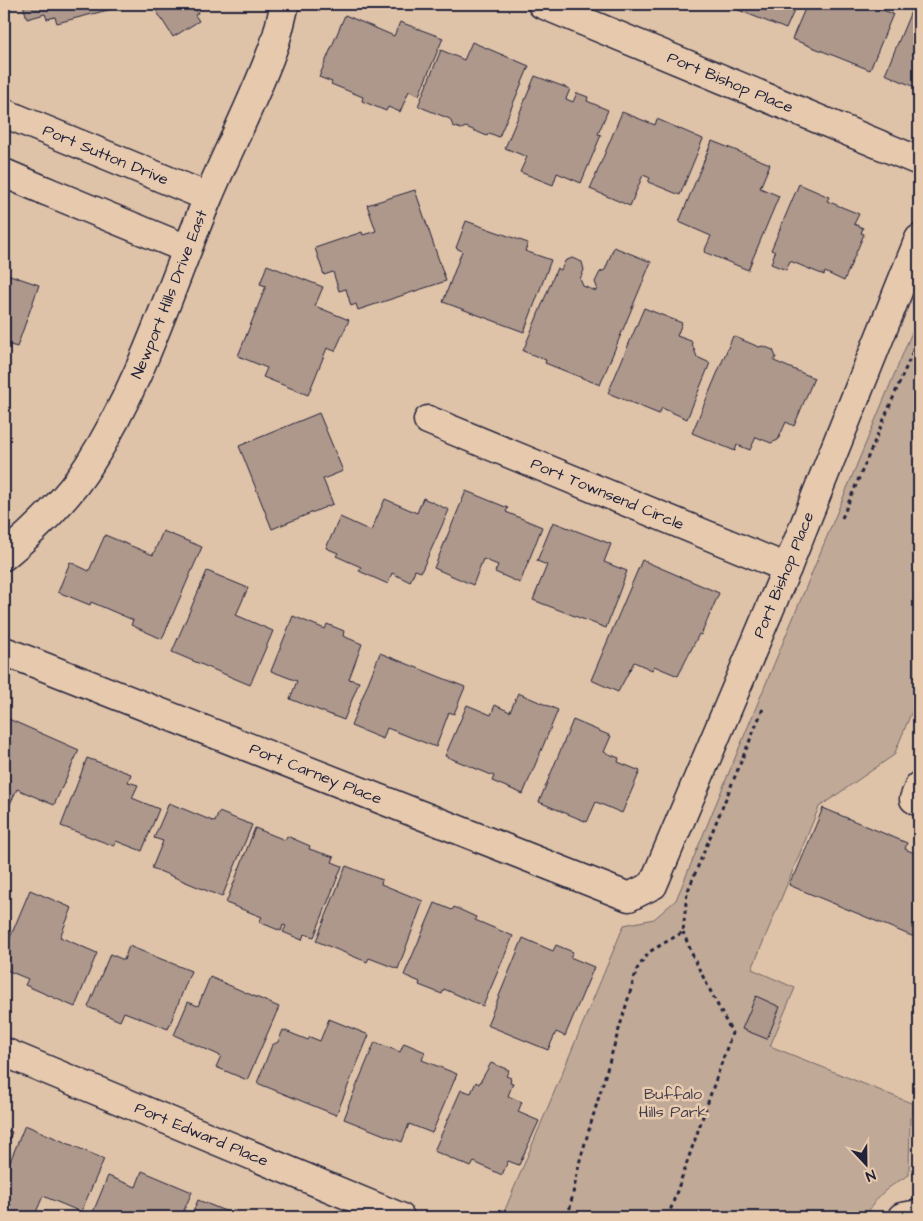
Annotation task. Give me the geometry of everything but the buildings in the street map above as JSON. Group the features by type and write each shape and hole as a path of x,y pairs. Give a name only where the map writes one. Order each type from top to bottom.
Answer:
{"street":[{"name":"Newport Hills Drive East","path":"4,556 24,539 58,504 88,467 116,418 140,367 208,197 273,50 285,4"},
{"name":"Port Bishop Place","path":"542,4 919,161"},
{"name":"Port Sutton Drive","path":"4,113 208,197"},
{"path":"4,173 187,249"},
{"name":"Port Bishop Place","path":"629,897 653,884 787,568 919,239"},
{"name":"Port Townsend Circle","path":"428,420 787,568"},
{"name":"Port Carney Place","path":"4,651 629,897"},
{"name":"Port Edward Place","path":"4,1052 400,1217"},
{"path":"902,1217 919,1214"}],"path":[{"path":"668,1217 732,1033 703,978 682,932"}],"green space":[{"name":"Buffalo Hills Park","path":"919,315 919,694 894,755 819,807 752,969 795,988 770,1046 916,1105 910,1118 909,1175 883,1192 866,1217 502,1217 624,925 654,919 676,900"}]}
